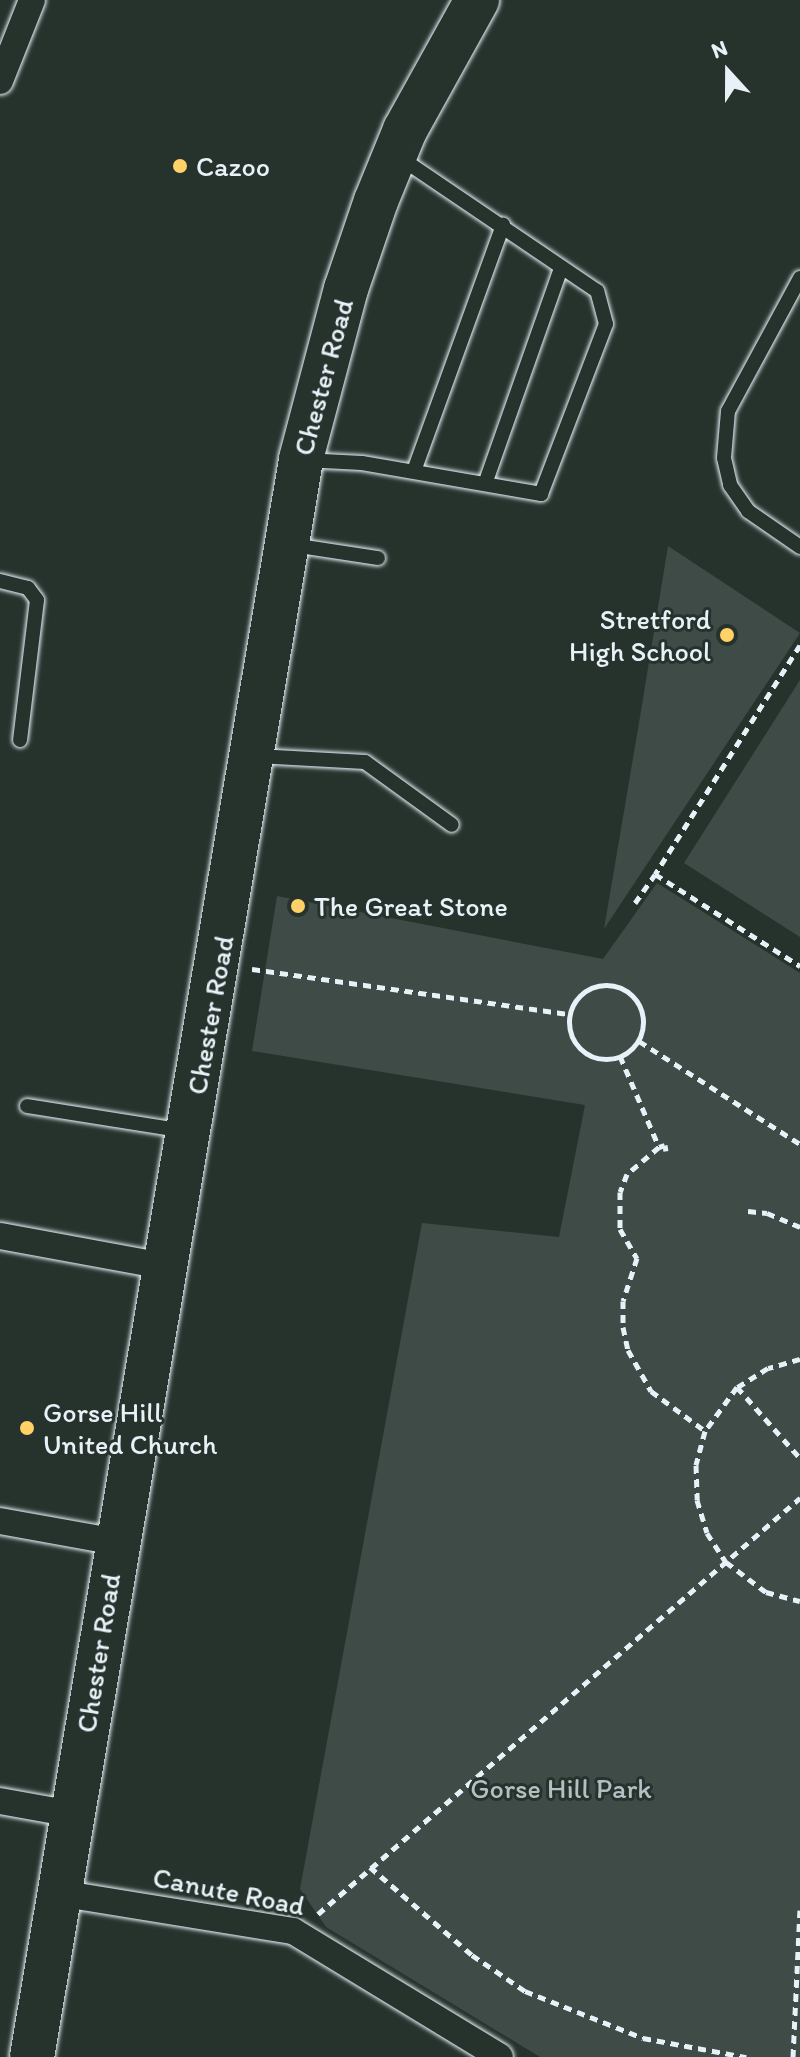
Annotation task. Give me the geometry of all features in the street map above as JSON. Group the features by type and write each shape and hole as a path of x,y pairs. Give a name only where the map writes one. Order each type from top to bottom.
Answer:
{"highway":[{"name":"Chester Road","path":"32,2057 164,1266 219,964 301,459 346,289 395,155 477,0"}],"street":[{"path":"0,81 32,0"},
{"path":"0,1236 164,1266"},
{"path":"0,1521 117,1542"},
{"path":"0,1801 72,1814"},
{"name":"Canute Road","path":"58,1893 305,1935 500,2057"}],"lane":[{"path":"301,459 414,471 541,494 580,400 606,324 597,291 395,155"},
{"path":"414,471 503,225"},
{"path":"485,484 561,268"},
{"path":"800,278 728,411 724,458 730,485 748,511 800,547"},
{"path":"287,544 378,558"},
{"path":"0,581 28,588 37,600 20,740"},
{"path":"253,756 365,762 452,825"},
{"path":"27,1106 189,1131"}],"path":[{"path":"635,903 800,645"},
{"path":"655,874 800,966"},
{"path":"219,964 570,1014"},
{"path":"594,987 620,987 639,1004 643,1029 639,1041 620,1056 598,1058 578,1047 570,1014 583,993 594,987"},
{"path":"639,1041 800,1144"},
{"path":"620,1056 659,1147"},
{"path":"666,1151 665,1145 640,1159 620,1192 620,1229 637,1258 626,1290 623,1327 628,1350 651,1391 705,1431"},
{"path":"748,1211 767,1213 800,1227"},
{"path":"800,1359 768,1368 737,1387 705,1431 696,1465 697,1500 707,1533 726,1562 766,1592 800,1601"},
{"path":"737,1387 800,1458"},
{"path":"305,1935 314,1918 370,1867 800,1498"},
{"path":"370,1867 462,1946 525,1991 643,2038 746,2057"},
{"path":"793,2057 800,1910"}],"green space":[{"path":"668,546 800,633 604,929 639,723"},
{"path":"800,680 800,937 684,863"},
{"name":"Gorse Hill Park","path":"657,883 800,973 800,2057 540,2057 326,1927 300,1889 422,1223 559,1237 585,1105 252,1051 277,896 603,959"}],"place":[{"name":"Cazoo","path":"180,166"},
{"name":"Stretford High School","path":"727,635"},
{"name":"The Great Stone","path":"298,906"},
{"name":"Gorse Hill United Church","path":"27,1428"}]}
